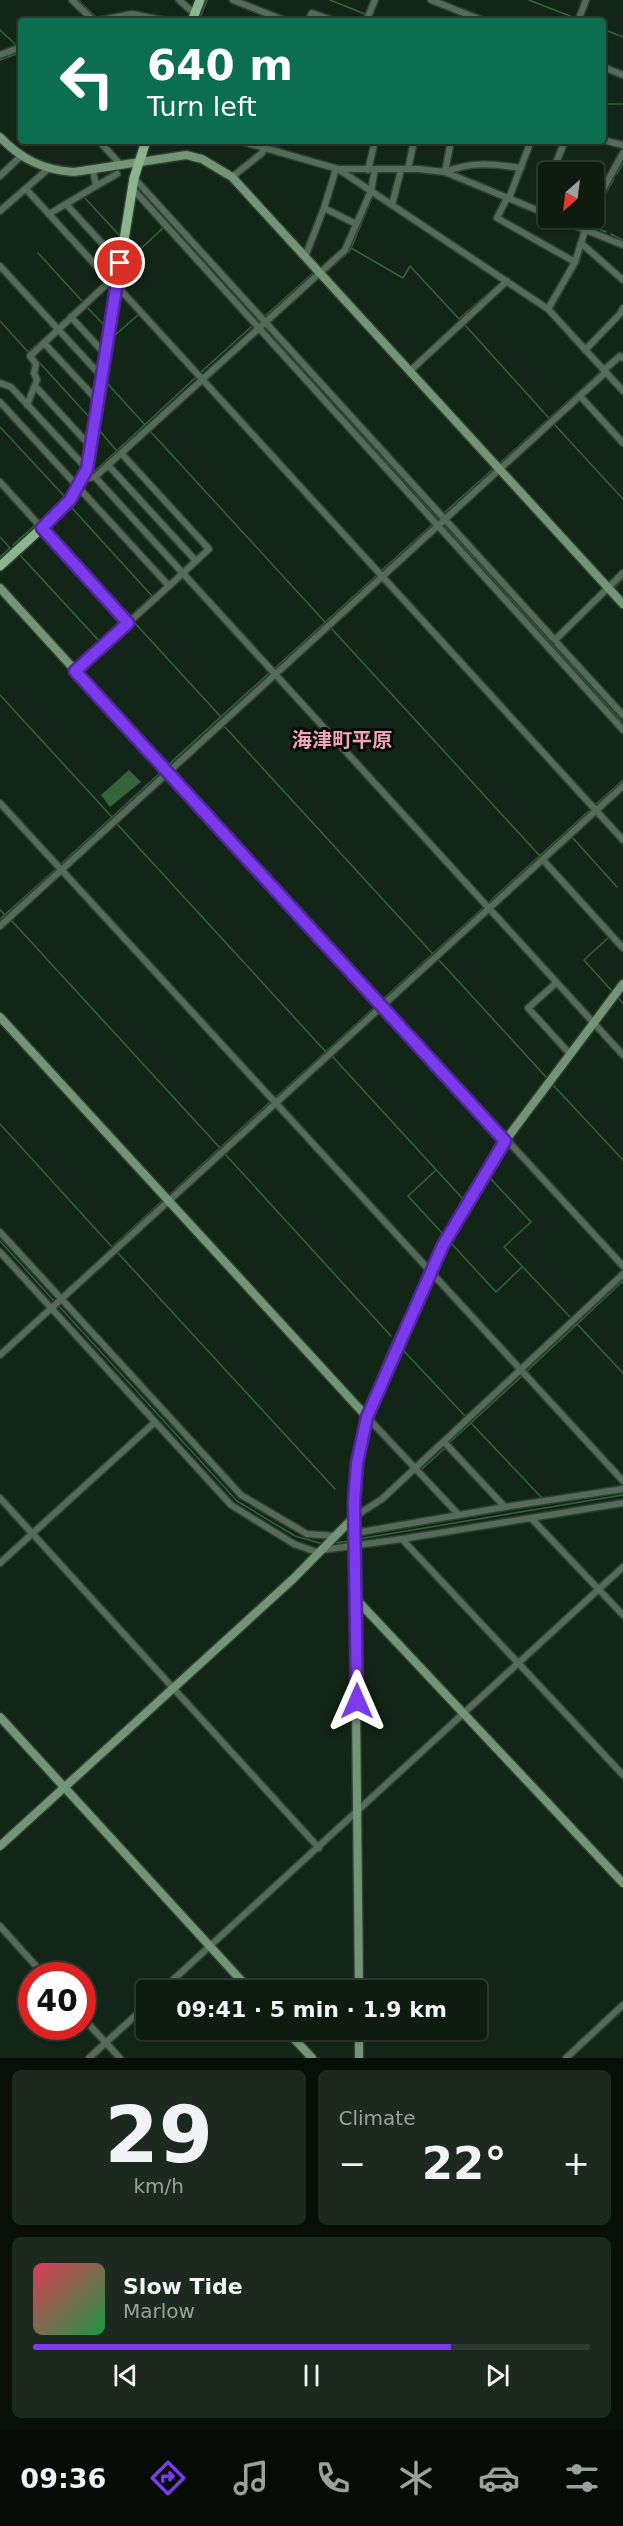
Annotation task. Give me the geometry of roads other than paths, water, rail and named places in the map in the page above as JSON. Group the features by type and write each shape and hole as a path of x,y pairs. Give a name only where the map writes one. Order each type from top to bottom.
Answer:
{"main road":[{"path":"194,18 200,0"},
{"path":"0,566 66,506 83,479 91,447 115,283 132,188 145,144"}],"street":[{"path":"72,0 92,18"},
{"path":"179,0 194,18"},
{"path":"232,0 272,18"},
{"path":"367,18 375,0"},
{"path":"431,0 476,18"},
{"path":"579,18 586,0"},
{"path":"310,18 312,13 326,18"},
{"path":"111,18 132,14 152,18"},
{"path":"0,55 18,50"},
{"path":"606,68 623,75"},
{"path":"0,137 21,156 48,169 74,172 139,160 186,156 202,159 232,177 623,604"},
{"path":"606,141 623,145"},
{"path":"102,144 120,164"},
{"path":"250,144 337,169 405,169 445,172 538,210"},
{"path":"232,177 264,148 265,144"},
{"path":"83,479 95,477 345,250 371,191 375,144"},
{"path":"392,205 413,144"},
{"path":"445,172 450,144"},
{"path":"530,144 508,198 497,218 575,262"},
{"path":"556,162 564,144"},
{"path":"604,188 623,153"},
{"path":"0,176 21,156"},
{"path":"445,172 463,165 483,162 521,168"},
{"path":"0,211 48,169"},
{"path":"337,169 548,309 623,391"},
{"path":"305,257 337,169"},
{"path":"93,170 96,186"},
{"path":"49,214 117,174"},
{"path":"134,178 261,325"},
{"path":"132,188 442,523 623,730"},
{"path":"26,189 115,283 623,840"},
{"path":"66,204 120,263"},
{"path":"324,208 356,224"},
{"path":"548,309 575,262 585,229 623,245"},
{"path":"582,243 623,280"},
{"path":"0,266 102,378"},
{"path":"410,371 507,281"},
{"path":"27,405 36,387 36,364 30,356 71,317 115,283"},
{"path":"585,350 620,314 623,308"},
{"path":"71,317 106,355"},
{"path":"44,343 98,401"},
{"path":"0,926 500,470 620,356 623,358"},
{"path":"0,383 11,387 27,405 169,586"},
{"path":"36,387 91,447"},
{"path":"580,396 623,443"},
{"path":"0,402 83,479"},
{"path":"75,671 209,549 121,453"},
{"path":"108,465 196,561"},
{"path":"95,477 623,1055"},
{"path":"0,482 128,623"},
{"path":"442,523 556,641 623,715"},
{"path":"556,641 610,590 623,573"},
{"path":"0,588 505,1141 623,1266"},
{"path":"0,1355 623,786"},
{"path":"0,803 429,1273 623,1481"},
{"path":"543,860 623,948"},
{"path":"556,983 528,1008 570,1054"},
{"path":"358,1980 354,1517 357,1463 367,1417 429,1273 470,1196 505,1141 623,984"},
{"path":"0,1017 459,1515"},
{"path":"0,1232 241,1495 307,1534 332,1538"},
{"path":"0,1252 239,1512 294,1544 320,1551 355,1540 459,1515 623,1489"},
{"path":"0,1846 354,1517 371,1508 623,1274"},
{"path":"0,1563 155,1422"},
{"path":"444,1442 505,1507"},
{"path":"0,1498 319,1848"},
{"path":"355,1540 402,1539 623,1503"},
{"path":"531,1518 623,1615"},
{"path":"402,1539 623,1775"},
{"path":"173,1980 623,1566"},
{"path":"356,1599 623,1883"},
{"path":"0,1717 241,1980"},
{"path":"0,1926 32,1962"},
{"path":"566,2058 623,2005"},
{"path":"89,2058 136,2015"},
{"path":"96,2032 120,2058"},
{"path":"295,2040 312,2058"},
{"path":"359,2040 359,2058"}],"waterway":[{"path":"78,0 95,16"},
{"path":"200,18 207,0"},
{"path":"330,0 365,14"},
{"path":"529,0 575,18"},
{"path":"0,30 15,44"},
{"path":"606,30 623,37"},
{"path":"0,60 18,53"},
{"path":"606,104 623,104"},
{"path":"269,144 297,154"},
{"path":"617,174 623,163"},
{"path":"604,196 614,179"},
{"path":"143,193 261,324"},
{"path":"84,197 120,236"},
{"path":"326,272 350,251 372,198"},
{"path":"132,257 164,227"},
{"path":"597,228 606,232"},
{"path":"611,234 623,240"},
{"path":"435,238 501,282 460,318"},
{"path":"128,244 136,254"},
{"path":"351,248 403,278 410,266 460,320"},
{"path":"564,288 579,263 583,248"},
{"path":"38,253 83,302"},
{"path":"265,316 313,273"},
{"path":"553,308 562,292"},
{"path":"59,324 91,295"},
{"path":"86,306 104,325"},
{"path":"114,336 138,315"},
{"path":"0,321 28,352 54,329"},
{"path":"465,325 548,417"},
{"path":"200,373 252,326"},
{"path":"264,327 440,521"},
{"path":"39,362 90,418"},
{"path":"500,463 599,373"},
{"path":"94,472 196,377"},
{"path":"107,383 146,426"},
{"path":"554,424 623,499"},
{"path":"0,427 66,498"},
{"path":"99,430 116,450"},
{"path":"150,431 325,622"},
{"path":"444,513 493,469"},
{"path":"41,521 64,500"},
{"path":"72,508 152,596 129,617"},
{"path":"381,571 433,524"},
{"path":"444,525 623,723"},
{"path":"13,545 34,526"},
{"path":"0,537 10,548 0,557"},
{"path":"20,555 101,643 124,622"},
{"path":"274,669 377,575"},
{"path":"613,589 623,579"},
{"path":"582,618 609,592"},
{"path":"134,622 220,716"},
{"path":"331,628 540,856"},
{"path":"168,765 269,673"},
{"path":"0,695 112,817"},
{"path":"224,726 433,954"},
{"path":"61,864 161,772"},
{"path":"595,805 623,780"},
{"path":"488,903 591,809"},
{"path":"117,824 326,1052"},
{"path":"572,837 617,887"},
{"path":"0,919 57,868"},
{"path":"382,1000 484,907"},
{"path":"0,910 5,915"},
{"path":"11,920 221,1149"},
{"path":"609,937 584,960 611,990"},
{"path":"438,959 546,1077"},
{"path":"619,999 623,1003"},
{"path":"274,1099 377,1005"},
{"path":"332,1056 462,1198"},
{"path":"554,1086 623,1160"},
{"path":"170,1194 270,1102"},
{"path":"0,1124 113,1248"},
{"path":"225,1154 391,1336"},
{"path":"435,1171 408,1196 443,1234"},
{"path":"490,1178 531,1222 504,1247 571,1318"},
{"path":"113,1246 161,1202"},
{"path":"0,1241 54,1301"},
{"path":"451,1243 496,1292 522,1267"},
{"path":"117,1252 335,1489"},
{"path":"527,1371 623,1281"},
{"path":"57,1304 237,1501 295,1536 323,1544"},
{"path":"577,1324 623,1373"},
{"path":"402,1349 465,1416"},
{"path":"449,1443 522,1376"},
{"path":"471,1423 542,1498"},
{"path":"445,1447 499,1505"},
{"path":"421,1470 445,1448"},
{"path":"358,1539 623,1495"},
{"path":"334,1543 350,1541"}],"district":[{"name":"海津町平原","path":"342,740"}]}
